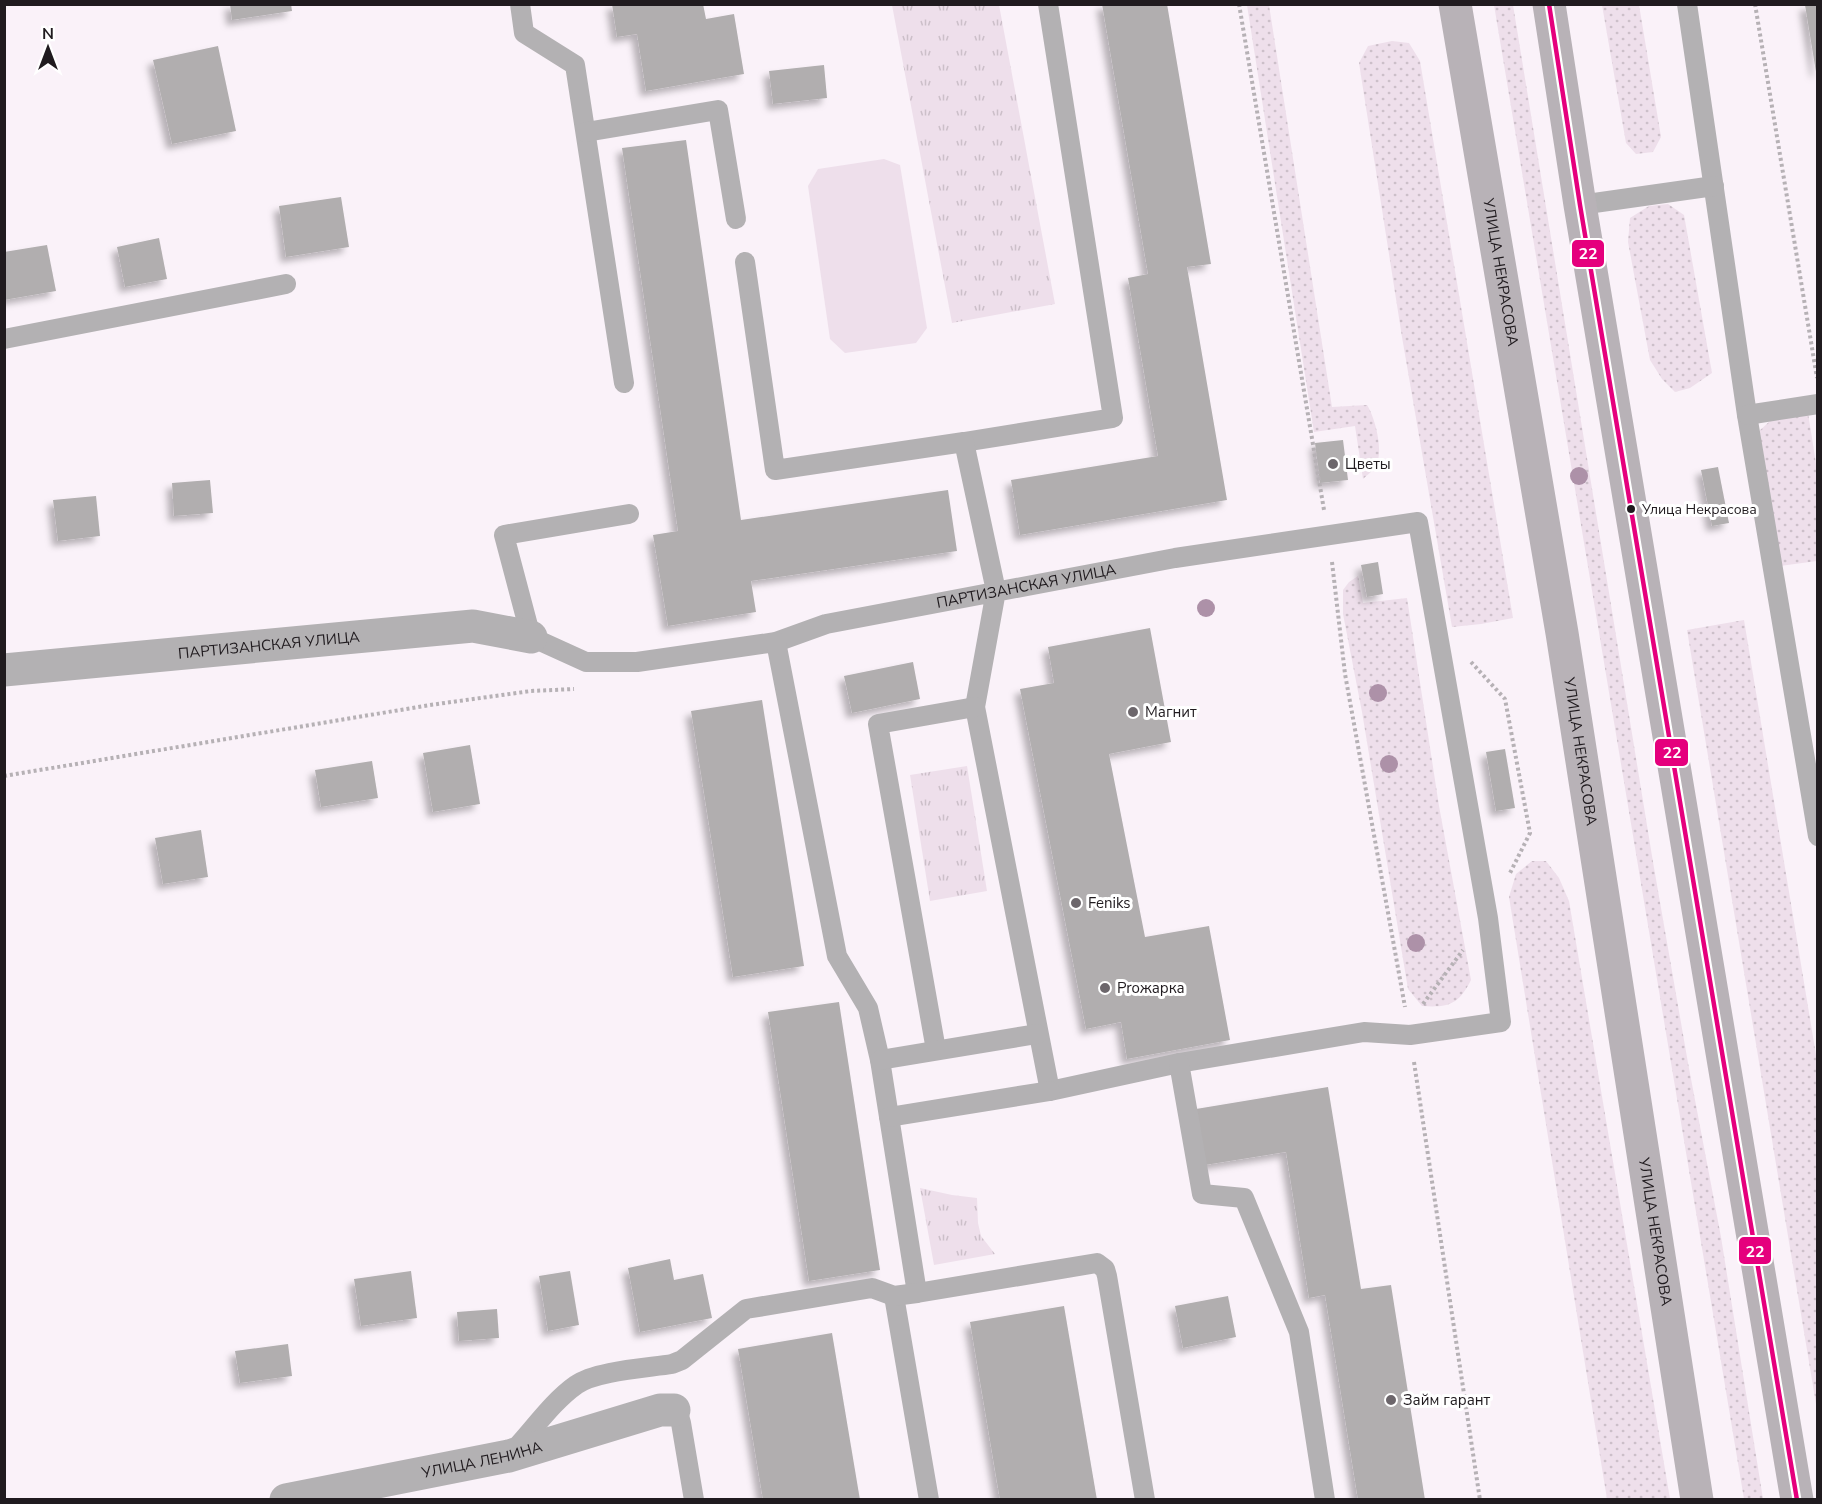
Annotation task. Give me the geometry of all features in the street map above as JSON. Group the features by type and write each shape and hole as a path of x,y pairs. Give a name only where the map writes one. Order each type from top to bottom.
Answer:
{"main road":[{"name":"УЛИЦА НЕКРАСОВА","path":"1455,4 1562,633 1697,1500"},
{"path":"1549,4 1580,205 1797,1500"}],"street":[{"name":"ПАРТИЗАНСКАЯ УЛИЦА","path":"4,670 473,626 531,637"},
{"name":"УЛИЦА ЛЕНИНА","path":"286,1500 509,1456 660,1410 674,1410"}],"lane":[{"path":"520,4 524,33 575,65 624,384"},
{"path":"745,262 775,470 1113,418 1048,4"},
{"path":"1687,4 1748,415 1818,836"},
{"path":"585,132 718,110 736,219"},
{"path":"1580,205 1713,186"},
{"path":"4,339 286,284"},
{"path":"1748,415 1818,404"},
{"path":"964,442 996,591 975,707 1037,1034 1050,1091"},
{"path":"531,637 504,535 629,514"},
{"name":"ПАРТИЗАНСКАЯ УЛИЦА","path":"531,637 586,662 637,662 776,642 826,624 1175,558 1418,522 1488,918 1501,1022 1410,1035"},
{"path":"776,642 837,956 868,1008 880,1060 917,1293"},
{"path":"936,1050 878,724 975,707"},
{"path":"889,1117 1050,1091 1179,1063 1364,1032 1410,1035"},
{"path":"880,1060 1037,1034"},
{"path":"1179,1063 1202,1194 1244,1198 1299,1332 1326,1500"},
{"path":"509,1456 565,1394 577,1384 595,1377 672,1364 682,1360 746,1309 872,1288 894,1296 917,1293 1097,1263 1105,1269 1144,1500"},
{"path":"894,1296 929,1500"},
{"path":"674,1410 681,1423 694,1500"}],"path":[{"path":"1239,4 1329,537 1346,674 1410,1035 1480,1500"},
{"path":"1755,4 1818,378"},
{"path":"4,776 430,705 531,690 579,688"}],"green space":[{"path":"892,5 999,5 1055,304 952,323"},
{"path":"1247,5 1269,5 1332,407 1367,405 1375,426 1379,443 1378,459 1374,469 1363,479 1355,426 1314,432"},
{"path":"1494,5 1513,5 1653,862 1721,1237 1763,1499 1744,1499"},
{"path":"1602,5 1639,5 1661,137 1653,152 1636,154 1626,143"},
{"path":"1392,41 1409,43 1420,61 1513,618 1481,624 1452,627 1402,337 1359,63 1368,46"},
{"path":"884,159 900,165 927,328 916,343 845,353 830,339 808,186 818,169"},
{"path":"1668,204 1684,215 1712,373 1690,388 1675,392 1662,379 1650,360 1628,242 1630,218 1649,206"},
{"path":"1808,413 1817,470 1817,561 1780,566 1757,433 1770,421"},
{"path":"1358,576 1363,603 1407,598 1439,806 1471,980 1457,999 1446,1005 1422,1006 1408,989 1362,712 1343,614 1343,590"},
{"path":"1744,620 1817,1061 1817,1410 1687,630"},
{"path":"967,766 987,891 930,901 910,775"},
{"path":"1532,861 1546,861 1559,878 1569,901 1670,1499 1607,1499 1509,897 1516,874"},
{"path":"920,1188 977,1198 981,1236 995,1254 934,1265"}],"building":[{"path":"230,4 291,4 292,11 232,20"},
{"path":"612,4 703,4 706,19 734,14 744,74 646,91 637,34 617,37"},
{"path":"1102,4 1167,4 1211,264 1187,267 1227,500 1020,535 1011,480 1158,456 1128,278 1148,274"},
{"path":"1805,5 1818,5 1818,72 1816,72"},
{"path":"218,46 236,131 172,144 153,60"},
{"path":"824,65 827,98 773,104 769,71"},
{"path":"686,140 741,520 948,490 957,551 751,581 756,612 668,626 653,535 678,531 622,148"},
{"path":"341,197 349,247 286,257 279,206"},
{"path":"159,238 167,279 125,287 117,247"},
{"path":"47,245 56,291 4,300 4,252"},
{"path":"1343,440 1348,480 1320,483 1315,443"},
{"path":"1718,467 1729,523 1712,526 1701,470"},
{"path":"210,480 213,513 174,516 172,483"},
{"path":"96,496 100,536 58,541 53,500"},
{"path":"1378,562 1383,594 1367,597 1361,565"},
{"path":"1150,628 1171,742 1109,754 1145,937 1209,926 1230,1040 1127,1059 1121,1022 1086,1029 1020,689 1054,683 1048,647"},
{"path":"913,662 920,699 852,713 844,676"},
{"path":"762,700 804,966 733,977 691,711"},
{"path":"470,745 480,804 433,812 423,753"},
{"path":"1505,749 1515,808 1496,811 1486,752"},
{"path":"372,761 378,798 321,807 315,770"},
{"path":"201,830 208,877 163,884 155,838"},
{"path":"839,1002 880,1270 809,1281 768,1012"},
{"path":"1328,1087 1361,1289 1391,1285 1425,1500 1358,1500 1325,1295 1309,1298 1286,1152 1205,1165 1196,1109"},
{"path":"670,1259 674,1280 703,1274 712,1318 640,1332 628,1268"},
{"path":"411,1271 417,1318 361,1326 354,1279"},
{"path":"570,1271 579,1325 548,1331 539,1276"},
{"path":"1228,1296 1236,1337 1183,1348 1175,1306"},
{"path":"1064,1306 1097,1500 1000,1500 970,1322"},
{"path":"497,1309 499,1338 459,1341 457,1312"},
{"path":"832,1333 860,1500 763,1500 738,1349"},
{"path":"288,1344 292,1376 240,1383 235,1351"}],"transit line":[{"name":"22","path":"1549,4 1580,205 1797,1500"}],"place":[{"name":"Цветы","path":"1333,464"},
{"name":"Улица Некрасова","path":"1631,509"},
{"name":"Магнит","path":"1133,712"},
{"name":"Feniks","path":"1076,903"},
{"name":"Proжарка","path":"1105,988"},
{"name":"Займ гарант","path":"1391,1400"}]}
